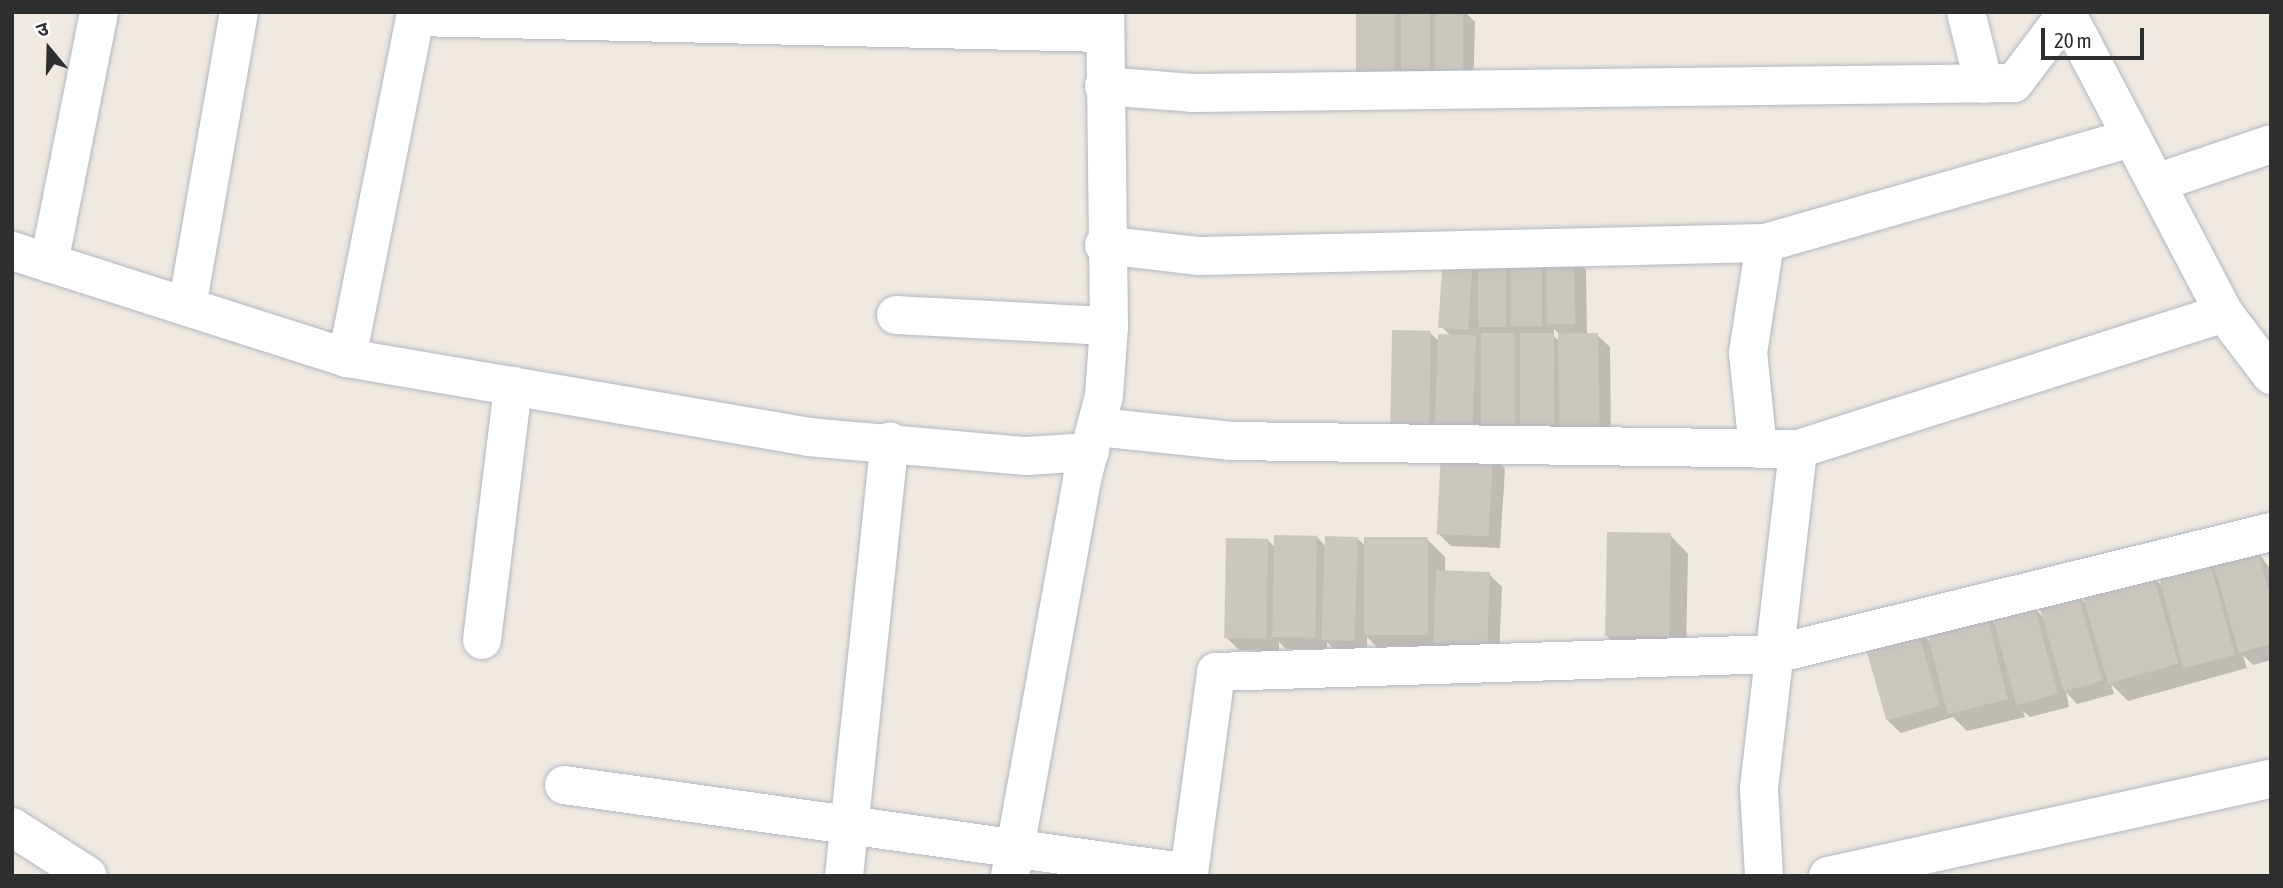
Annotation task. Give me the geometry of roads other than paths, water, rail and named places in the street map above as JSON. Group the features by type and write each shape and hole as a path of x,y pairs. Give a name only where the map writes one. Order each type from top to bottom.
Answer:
{"street":[{"path":"49,263 99,12"},
{"path":"187,307 239,12"},
{"path":"1966,12 1984,84"},
{"path":"1104,86 1206,93 2014,83 2066,13 2224,313 2271,375"},
{"path":"347,358 416,15 1104,23 1104,246 1109,326 1094,440 1012,862"},
{"path":"1104,246 1199,256 1765,243 2132,138"},
{"path":"2156,183 2271,144"},
{"path":"1758,449 1748,353 1765,243"},
{"path":"12,251 347,358 808,437 890,441 1026,456 1094,440 1798,449 2224,313"},
{"path":"896,315 1109,326"},
{"path":"482,640 513,386"},
{"path":"844,876 890,441"},
{"path":"1765,876 1759,789 1798,449"},
{"path":"564,785 849,825 1012,862 1189,873 1216,672 1774,654 2271,532"},
{"path":"1828,876 2271,779"},
{"path":"12,827 88,876"}]}
